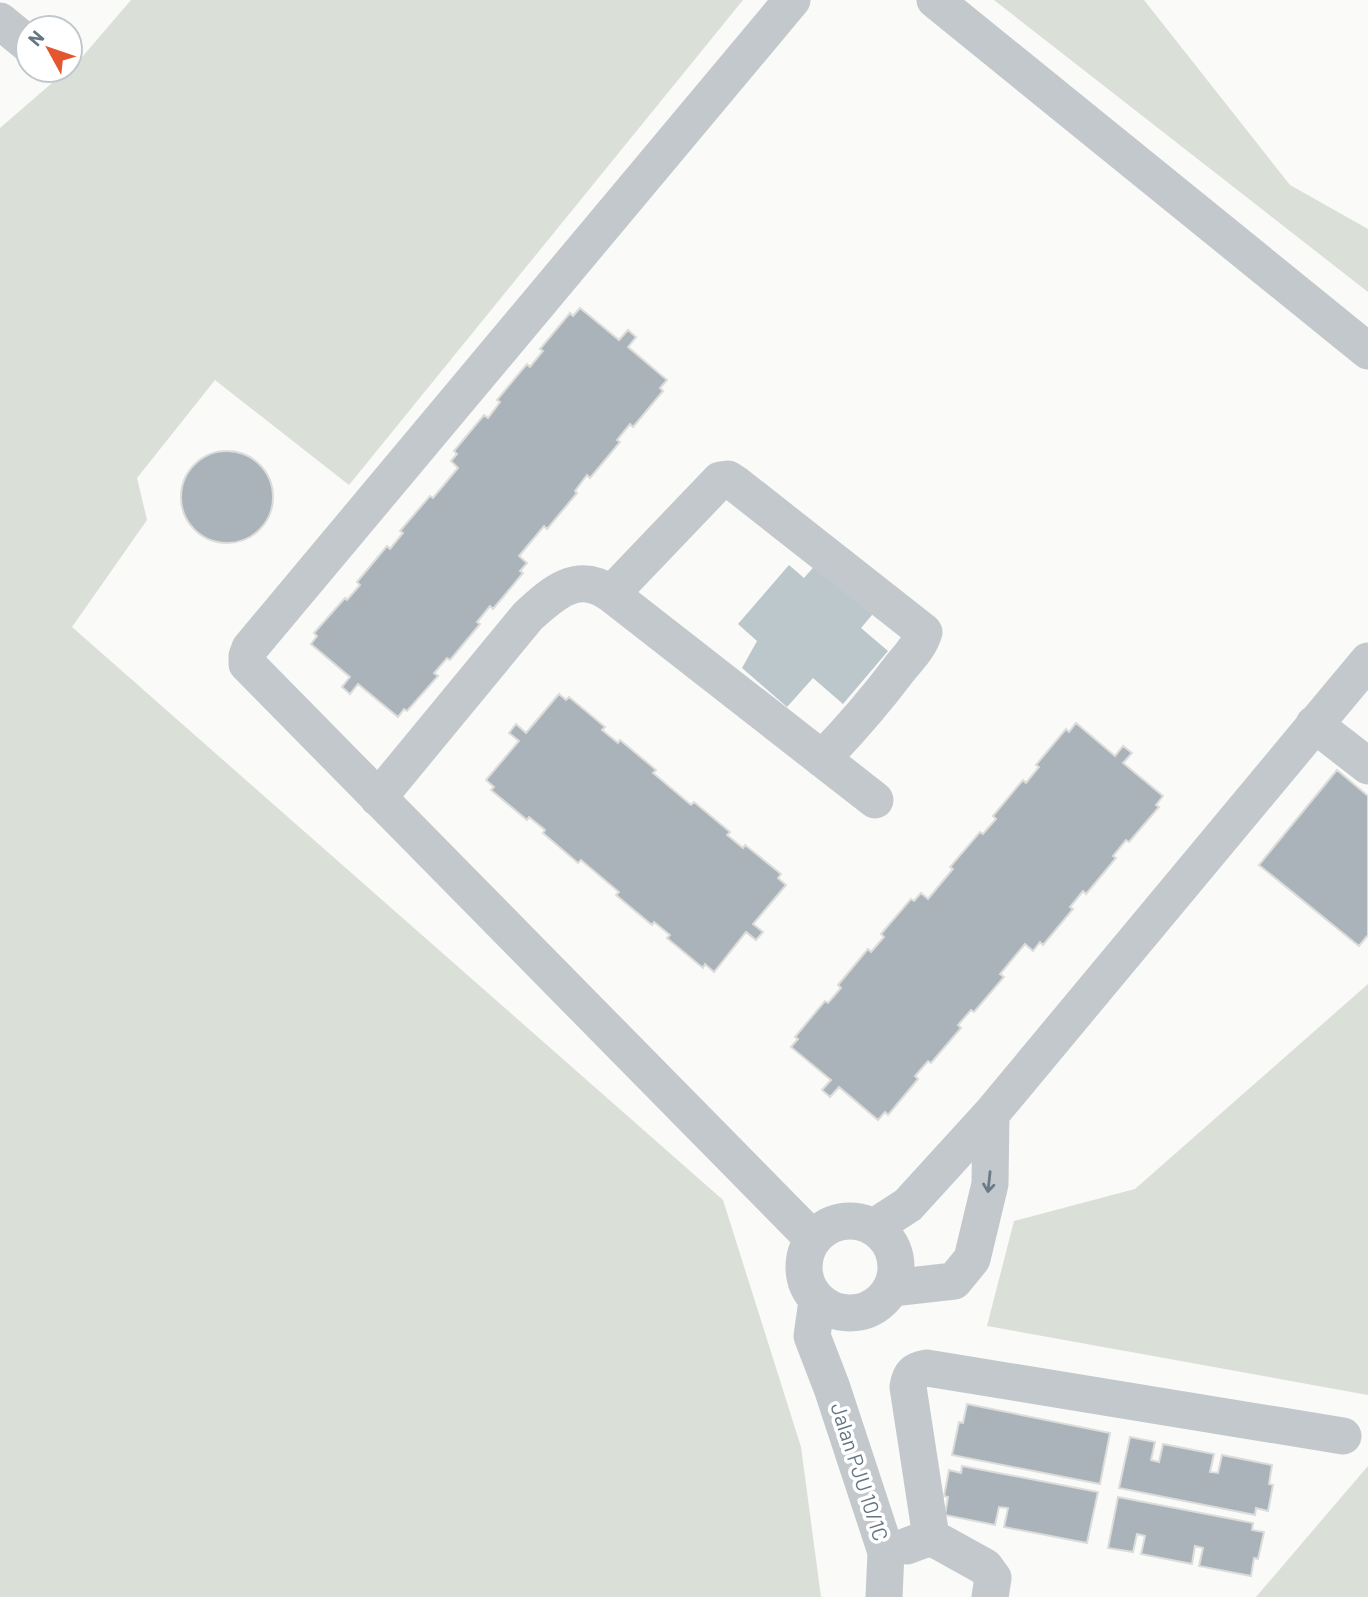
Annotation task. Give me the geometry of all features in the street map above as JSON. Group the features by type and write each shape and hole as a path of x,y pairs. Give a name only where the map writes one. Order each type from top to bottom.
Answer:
{"street":[{"path":"792,0 250,648 247,664 813,1239"},
{"path":"935,0 1368,351"},
{"path":"611,594 720,480 728,479 812,541 924,632 895,675 850,730 822,759"},
{"path":"378,798 528,616 564,587 583,583 598,585 611,594 874,800"},
{"path":"874,1227 908,1205 990,1114 1368,661"},
{"path":"1314,724 1368,766"},
{"path":"892,1288 954,1281 972,1259 990,1184 990,1114"},
{"path":"853,1221 874,1227 890,1244 897,1266 892,1288 872,1308 831,1308 805,1282 804,1259 813,1239 831,1225 853,1221"},
{"name":"Jalan PJU 10/1C","path":"831,1308 812,1336 886,1552 884,1597"},
{"path":"931,1537 908,1387 909,1377 917,1370 927,1368 1343,1436"},
{"path":"886,1552 931,1537 990,1572 993,1578 990,1597"}],"shaded area":[{"path":"131,0 743,0 349,485 215,380 137,478 147,520 72,627 723,1200 801,1447 821,1597 0,1597 0,128 51,84 84,84 84,55"},
{"path":"994,0 1144,0 1290,185 1368,229 1368,292"},
{"path":"831,547 888,596 861,628 888,651 843,704 813,678 787,707 742,668 757,641 738,624 789,565 804,578"},
{"path":"1368,984 1368,1395 987,1326 1014,1221 1135,1189"},
{"path":"1368,1466 1368,1597 1256,1597"}],"building":[{"path":"580,308 619,340 628,330 636,337 628,347 667,380 660,388 663,391 633,427 630,424 617,440 620,442 590,478 587,475 575,491 577,493 547,529 544,526 519,556 527,563 520,571 523,573 493,609 490,606 477,622 480,624 450,660 447,658 434,673 438,676 407,711 404,709 398,717 358,684 350,694 342,687 350,677 311,644 317,636 314,633 345,598 347,600 360,585 357,582 387,546 390,549 403,533 400,531 458,468 451,461 457,454 454,451 484,415 488,418 500,402 497,400 527,364 530,367 543,351 540,349 570,313 573,316"},
{"path":"218,451 236,451 253,458 266,471 273,488 273,506 266,523 253,536 236,543 218,543 201,536 188,523 181,506 181,488 188,471 201,458"},
{"path":"559,694 566,700 569,697 605,727 602,730 618,743 620,740 656,770 653,773 691,805 694,802 730,832 727,835 743,848 745,845 781,874 778,878 786,885 753,924 763,932 756,940 746,932 714,972 705,964 703,968 667,938 670,935 654,922 652,925 616,895 619,892 581,860 578,863 543,833 545,830 529,817 527,820 491,790 494,787 486,780 519,741 509,733 516,724 526,733"},
{"path":"1076,723 1115,756 1123,746 1132,753 1123,763 1163,796 1156,805 1159,807 1129,842 1126,840 1113,856 1116,858 1086,894 1083,891 1070,907 1073,909 1043,945 1040,942 1033,951 1025,944 1000,974 1004,977 974,1012 971,1010 958,1025 961,1028 931,1063 928,1061 915,1076 918,1079 888,1115 885,1112 878,1120 839,1087 830,1097 822,1090 831,1080 791,1047 798,1039 795,1037 825,1001 828,1003 841,988 838,985 868,949 871,952 884,937 881,934 911,899 914,901 921,893 928,899 953,869 950,867 980,832 983,834 996,819 993,816 1023,780 1026,783 1039,767 1036,765 1066,729 1069,732"},
{"path":"1337,770 1368,796 1368,935 1359,946 1259,865"},
{"path":"967,1404 1110,1433 1100,1484 952,1455 959,1422 963,1423"},
{"path":"1130,1437 1155,1442 1151,1460 1159,1462 1163,1444 1214,1454 1210,1472 1218,1473 1222,1455 1272,1465 1269,1484 1273,1485 1268,1511 1256,1508 1255,1515 1119,1488"},
{"path":"962,1466 1098,1492 1087,1543 1004,1527 1008,1508 999,1507 995,1525 945,1515 948,1497 944,1496 949,1470 961,1473"},
{"path":"1118,1497 1253,1523 1252,1530 1264,1532 1258,1559 1254,1558 1251,1576 1199,1566 1203,1548 1195,1546 1192,1564 1141,1554 1145,1536 1137,1534 1133,1552 1108,1548"}]}
